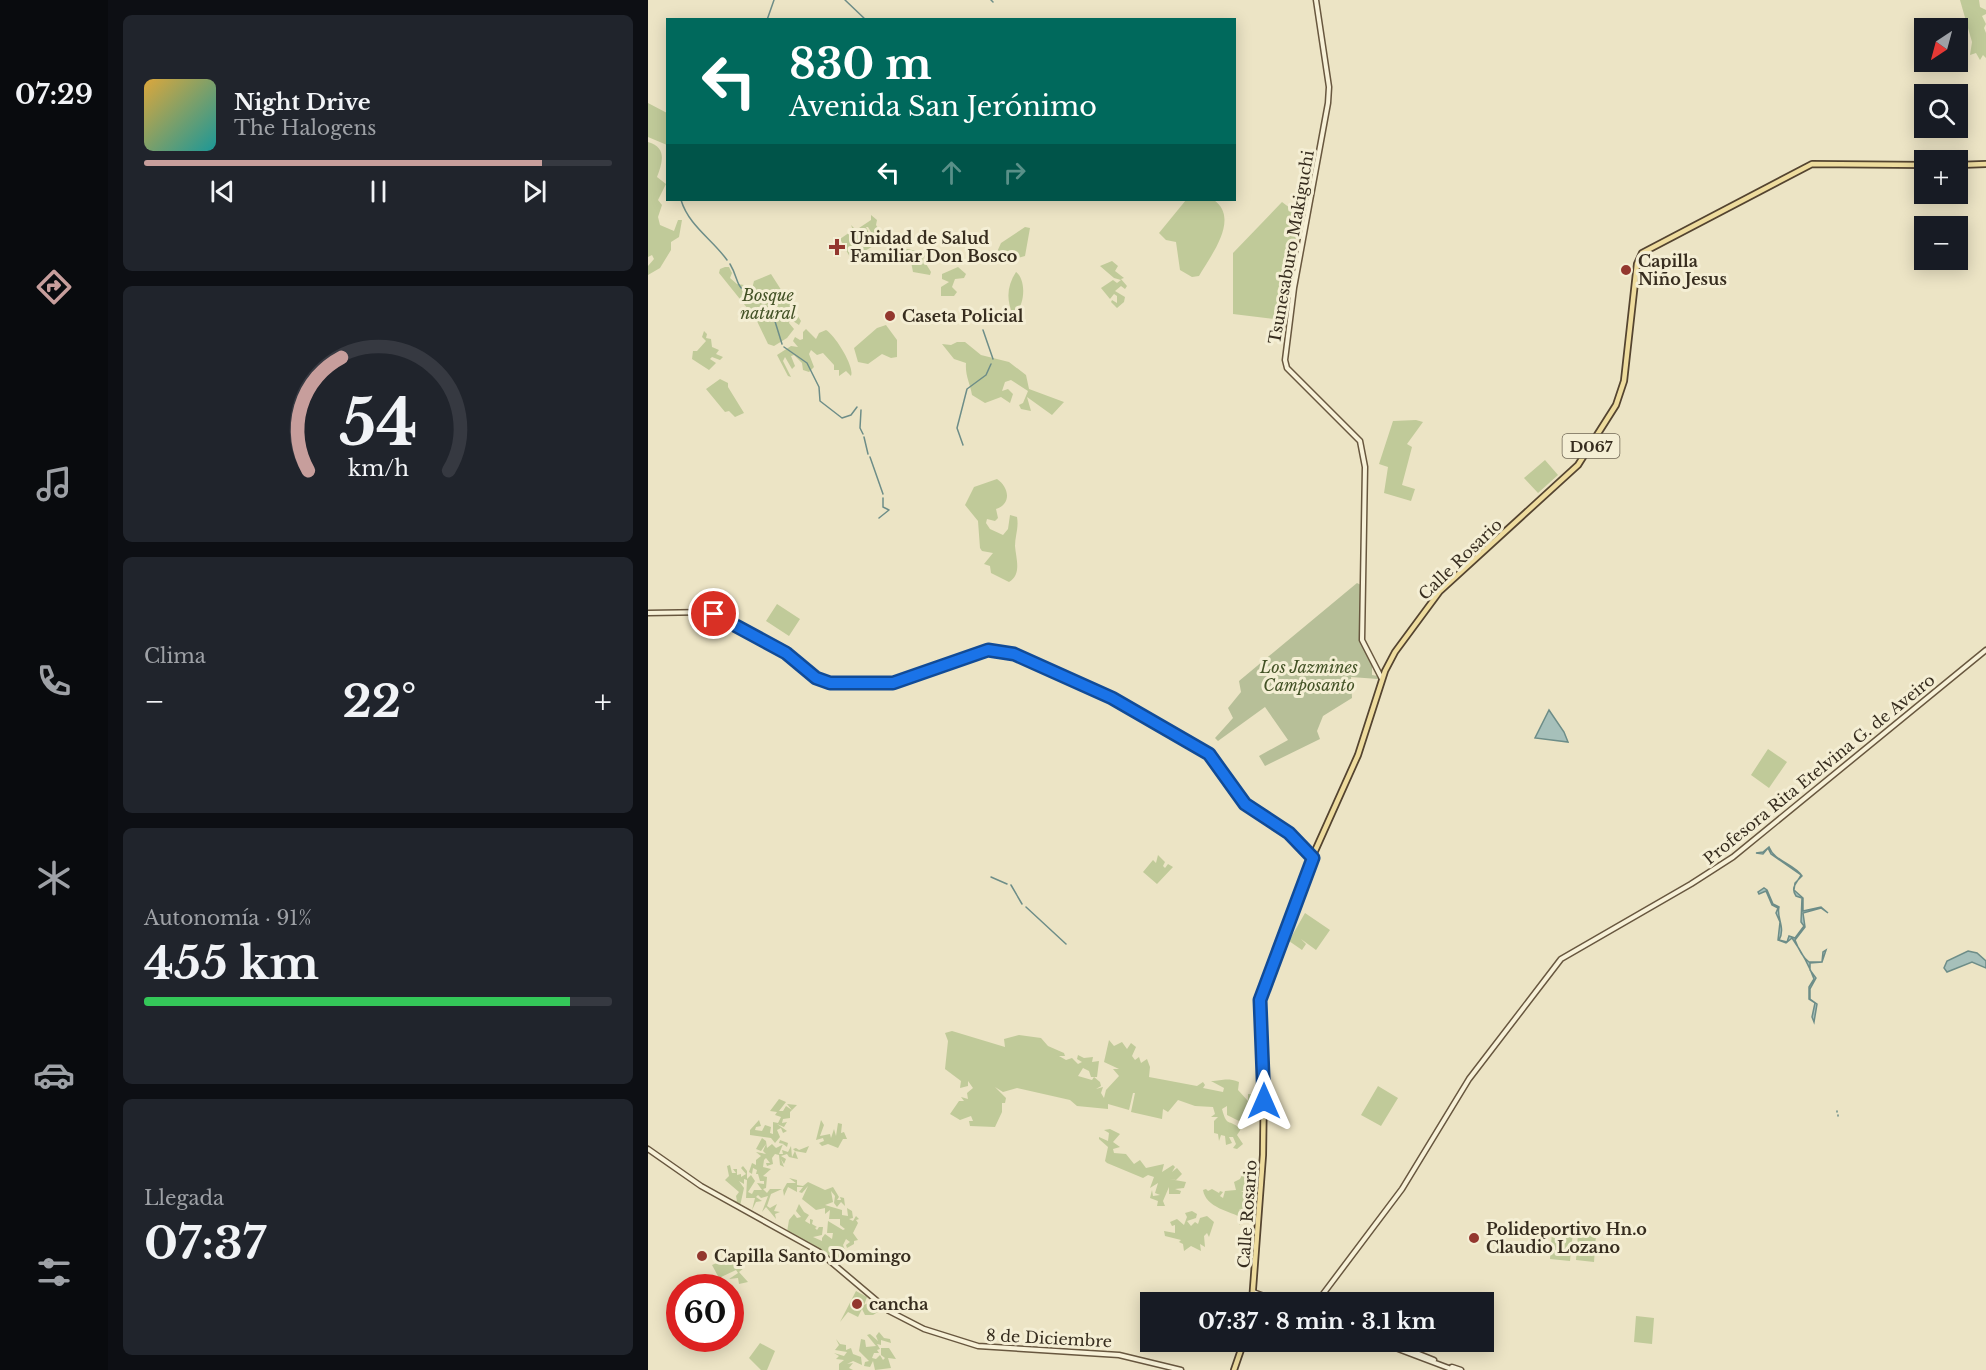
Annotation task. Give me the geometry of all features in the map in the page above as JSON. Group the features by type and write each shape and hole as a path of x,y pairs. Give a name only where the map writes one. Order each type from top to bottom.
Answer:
{"main road":[{"name":"Calle Rosario","path":"1253,1292 1263,1132 1264,1074 1259,1001 1313,858 1358,755 1382,679 1397,648 1440,591 1571,471 1592,446 1622,392 1637,264 1642,253 1812,164 1914,165"},
{"path":"1968,165 1986,164"},
{"path":"1234,1370 1240,1352"}],"street":[{"name":"Tsunesaburo Makiguchi","path":"1316,0 1329,97 1287,326 1285,360 1290,372 1363,447 1365,467 1362,640 1382,679"},
{"path":"648,613 710,612 786,653 816,678 830,683 893,683 988,650 1012,653 1116,700 1209,754 1245,804 1289,833 1313,858"},
{"name":"Profesora Rita Etelvina G. de Aveiro","path":"1325,1292 1402,1189 1475,1070 1561,959 1692,884 1733,857 1807,799 1986,650"},
{"name":"8 de Diciembre","path":"648,1149 701,1186 812,1246 889,1311 924,1329 978,1346 1113,1354 1181,1370"},
{"path":"1406,1352 1454,1370"},
{"path":"1413,1352 1461,1370"}],"green space":[{"path":"1960,0 1979,0 1980,7 1986,10 1986,14 1982,16 1986,24 1984,28 1986,58 1983,55 1980,60 1976,53 1970,55 1972,42 1968,18 1965,18"},
{"path":"648,103 666,112 666,145 648,137"},
{"path":"648,142 659,148 662,156 657,177 666,184 658,200 662,205 658,217 660,225 674,231 678,220 682,220 679,237 671,242 671,250 660,268 648,275 648,266 654,259 652,255 648,257"},
{"path":"1185,201 1215,201 1221,208 1224,217 1221,237 1199,276 1192,277 1180,270 1176,242 1166,240 1159,233"},
{"path":"1282,202 1302,217 1290,258 1283,320 1233,314 1233,253"},
{"path":"871,215 877,220 876,225 881,233 874,237 866,227 875,245 851,259 840,239 853,230 851,225 856,230 871,220"},
{"path":"1025,227 1030,228 1025,256 1011,260 997,252 1001,243"},
{"path":"907,249 927,253 923,259 931,272 930,275 913,272 911,262 898,255"},
{"path":"1112,261 1118,266 1115,271 1124,278 1121,279 1127,286 1125,289 1121,286 1115,291 1125,297 1124,302 1117,308 1111,302 1112,300 1117,303 1117,296 1114,294 1110,299 1101,288 1113,280 1117,283 1121,280 1114,278 1100,266"},
{"name":"Bosque natural","path":"729,267 732,273 730,278 737,284 744,285 748,292 752,289 754,281 771,274 801,321 799,325 790,319 789,323 794,329 787,338 774,346 768,344 756,319 719,273 720,269"},
{"path":"958,267 966,274 964,278 955,279 952,287 957,292 954,296 941,296 941,287 949,282 942,279 942,274"},
{"path":"1016,272 1022,281 1023,294 1020,306 1013,315 1008,293"},
{"path":"886,325 897,340 897,357 891,358 882,354 868,364 858,362 854,348 877,328"},
{"path":"806,329 816,339 819,333 826,330 830,333 847,359 851,376 846,371 839,376 839,370 834,370 834,365 823,353 817,355 811,350 809,354 814,367 809,372 803,370 802,363 794,355 791,356 795,366 792,369 785,357 783,361 791,377 788,376 777,355 791,346 798,347 793,341 795,337 803,339 803,332"},
{"path":"704,331 707,334 706,338 711,339 712,347 719,350 716,354 723,357 720,360 712,357 710,359 716,363 709,370 692,359 693,351 697,351 706,341 702,337"},
{"path":"965,342 981,355 1009,362 1026,375 1029,389 1064,402 1052,415 1027,397 1031,411 1021,409 1019,405 1023,403 1028,391 1011,380 1005,382 1002,391 1008,389 1013,394 1010,403 1001,397 985,403 972,395 966,363 954,359 942,344 951,345"},
{"path":"720,379 728,383 728,387 744,413 735,417 729,411 725,412 706,389"},
{"path":"1393,421 1423,422 1407,444 1412,447 1402,485 1415,489 1411,501 1384,493 1388,467 1379,464"},
{"path":"1545,460 1558,475 1538,493 1524,478"},
{"path":"997,479 1004,486 1007,499 1001,507 996,509 998,518 995,521 987,519 986,523 990,529 1003,535 1008,529 1010,515 1017,517 1015,546 1017,571 1009,582 991,573 990,566 984,564 993,553 982,551 980,548 978,521 965,505 974,487"},
{"name":"Los Jazmines Camposanto","path":"1357,583 1361,585 1360,640 1372,666 1372,675 1378,676 1378,679 1351,677 1352,698 1323,716 1317,731 1320,739 1265,766 1259,756 1288,740 1265,707 1218,741 1215,738 1233,718 1228,708 1241,692 1239,681"},
{"path":"777,604 800,619 789,636 766,621"},
{"path":"1768,749 1787,762 1769,788 1751,775"},
{"path":"1158,855 1165,862 1163,866 1165,868 1168,864 1173,867 1157,884 1143,872 1153,860 1156,863"},
{"path":"1305,913 1330,930 1316,950 1301,939 1306,944 1302,950 1289,941"},
{"path":"952,1031 1005,1047 1004,1039 1019,1035 1041,1038 1048,1046 1064,1053 1065,1056 1059,1056 1066,1060 1072,1058 1078,1064 1082,1062 1077,1059 1078,1055 1084,1058 1093,1057 1092,1062 1099,1061 1097,1077 1094,1077 1101,1086 1096,1089 1103,1087 1101,1093 1104,1098 1106,1090 1119,1076 1113,1069 1119,1069 1104,1062 1109,1040 1114,1046 1122,1042 1127,1049 1131,1043 1136,1047 1132,1056 1135,1060 1139,1057 1141,1063 1147,1059 1150,1067 1149,1077 1197,1086 1203,1082 1205,1085 1203,1088 1223,1092 1224,1088 1211,1081 1227,1079 1239,1082 1238,1090 1248,1101 1248,1094 1260,1095 1254,1102 1260,1103 1261,1106 1258,1109 1258,1105 1254,1106 1253,1110 1249,1111 1256,1118 1247,1114 1239,1121 1227,1115 1227,1106 1222,1109 1227,1121 1241,1129 1237,1135 1243,1144 1237,1149 1233,1148 1236,1144 1233,1137 1229,1137 1232,1143 1226,1145 1225,1136 1221,1135 1219,1141 1218,1134 1214,1133 1214,1121 1218,1117 1211,1117 1215,1114 1213,1107 1195,1106 1178,1100 1168,1112 1163,1109 1162,1119 1131,1112 1135,1093 1133,1093 1129,1110 1108,1104 1108,1109 1077,1106 1070,1100 1017,1088 1003,1092 995,1087 1006,1098 1005,1103 1002,1103 1002,1112 995,1127 970,1126 969,1121 973,1121 971,1116 960,1120 950,1114 959,1101 964,1101 961,1097 968,1099 967,1093 973,1088 968,1081 968,1086 960,1088 961,1081 945,1069 948,1041 945,1033","holes":["1083,1068 1089,1071 1091,1077 1094,1077 1092,1080 1078,1076"]},
{"path":"1378,1086 1398,1098 1381,1126 1361,1115"},
{"path":"779,1099 786,1102 779,1111 783,1111 786,1106 792,1110 790,1118 783,1119 782,1123 787,1122 784,1127 777,1124 787,1131 783,1133 781,1128 777,1130 780,1137 775,1143 771,1138 750,1135 750,1130 759,1120 761,1126 756,1127 755,1130 762,1131 765,1125 771,1127 770,1133 773,1134 773,1122 778,1123 781,1117 775,1115 777,1112 770,1111"},
{"path":"787,1104 797,1105 792,1110"},
{"path":"821,1120 824,1125 820,1136 830,1134 831,1138 834,1129 836,1136 838,1123 842,1124 841,1133 844,1132 847,1139 843,1139 838,1148 828,1144 822,1146 819,1143 824,1141 823,1138 816,1140"},
{"path":"1110,1129 1120,1134 1113,1142 1120,1147 1113,1149 1114,1153 1126,1154 1134,1164 1140,1160 1146,1168 1164,1164 1162,1172 1173,1165 1175,1167 1172,1172 1177,1168 1182,1174 1176,1180 1169,1179 1186,1182 1184,1188 1175,1189 1181,1191 1180,1194 1169,1194 1169,1187 1163,1201 1165,1206 1157,1206 1158,1201 1150,1198 1152,1190 1153,1196 1160,1195 1155,1193 1158,1183 1150,1188 1154,1177 1148,1175 1143,1178 1107,1163 1105,1161 1108,1147 1099,1137 1108,1141 1109,1133 1104,1130"},
{"path":"762,1138 766,1141 767,1148 772,1144 776,1148 783,1145 779,1154 783,1154 782,1150 788,1152 791,1146 792,1157 795,1151 798,1159 789,1157 787,1154 781,1156 786,1159 784,1164 781,1159 784,1167 780,1165 779,1155 775,1154 772,1158 773,1164 767,1166 766,1163 770,1163 766,1158 764,1160 763,1167 771,1169 763,1176 767,1177 766,1188 763,1189 767,1193 770,1189 782,1189 771,1194 767,1206 770,1208 777,1204 774,1211 780,1212 775,1214 776,1219 766,1207 762,1212 768,1196 761,1198 758,1195 756,1197 762,1201 756,1202 752,1210 755,1198 746,1198 747,1180 744,1179 744,1184 739,1181 744,1188 740,1206 731,1200 737,1201 736,1196 739,1192 725,1180 729,1176 727,1166 730,1165 732,1173 736,1173 733,1169 737,1169 737,1175 741,1174 741,1177 746,1174 741,1168 743,1166 747,1171 747,1179 751,1175 755,1181 748,1192 752,1194 754,1190 762,1190 757,1183 764,1184 764,1181 760,1181 756,1174 757,1170 753,1168 752,1174 749,1172 752,1163 756,1165 756,1160 761,1156 756,1152 766,1154 763,1151 766,1144 761,1151 756,1149"},
{"path":"780,1140 788,1143 787,1147 779,1143"},
{"path":"809,1146 806,1153 793,1149 799,1150"},
{"path":"1243,1173 1246,1174 1245,1187 1250,1188 1241,1192 1258,1192 1248,1197 1250,1203 1256,1204 1255,1215 1239,1209 1247,1218 1239,1225 1242,1218 1213,1205 1203,1190 1212,1189 1219,1193 1223,1192 1220,1196 1223,1198 1225,1191 1236,1190 1234,1182 1240,1179"},
{"path":"789,1178 797,1180 797,1185 803,1186 808,1182 825,1190 833,1187 839,1197 837,1200 841,1200 840,1197 844,1198 845,1206 841,1202 837,1207 834,1203 835,1196 831,1191 833,1202 825,1205 842,1210 842,1215 848,1216 847,1208 852,1211 853,1218 849,1219 853,1221 856,1216 859,1219 856,1220 858,1223 853,1233 858,1240 847,1248 846,1245 850,1242 846,1239 843,1245 848,1257 841,1253 843,1256 839,1262 834,1255 830,1260 812,1244 787,1232 789,1220 794,1214 797,1218 801,1217 796,1211 799,1204 809,1215 805,1221 810,1224 810,1219 813,1220 812,1224 817,1227 815,1228 817,1230 823,1227 822,1235 813,1237 822,1241 825,1234 832,1239 833,1233 827,1233 828,1221 845,1229 840,1225 840,1219 829,1219 830,1210 825,1214 825,1208 816,1210 802,1199 808,1186 802,1193 799,1192 803,1187 797,1187 797,1192 788,1187 784,1196 783,1190 787,1183 796,1183"},
{"path":"1192,1211 1197,1214 1196,1218 1187,1221 1191,1226 1195,1222 1198,1224 1200,1218 1207,1216 1214,1222 1209,1237 1207,1233 1204,1236 1205,1247 1200,1244 1201,1251 1191,1246 1184,1251 1183,1244 1179,1242 1181,1240 1165,1236 1164,1231 1175,1233 1175,1225 1172,1226 1170,1222 1177,1219 1184,1225 1187,1217 1185,1213"},
{"path":"1552,1231 1573,1232 1570,1261 1550,1259"},
{"path":"1578,1233 1596,1235 1594,1262 1576,1260"},
{"path":"733,1256 737,1264 743,1264 744,1268 739,1272 741,1274 736,1274 736,1270 728,1274 717,1274 712,1265"},
{"name":"cancha","path":"856,1291 867,1297 864,1305 872,1301 875,1303 871,1307 877,1306 881,1310 873,1315 865,1315 862,1309 858,1317 848,1312 840,1322"},
{"path":"1636,1316 1654,1318 1652,1344 1634,1342"},
{"path":"879,1332 884,1338 890,1339 891,1343 881,1340 881,1345 877,1344 880,1349 877,1350 879,1353 874,1353 872,1358 876,1359 880,1355 883,1360 885,1358 881,1355 881,1348 889,1348 896,1359 888,1358 891,1368 875,1370 873,1361 870,1367 864,1366 865,1362 869,1361 859,1351 861,1339 865,1340 866,1347 876,1346 867,1335 870,1334 878,1341 876,1336"},
{"path":"836,1339 840,1344 846,1345 846,1350 851,1348 853,1354 861,1357 862,1365 853,1361 847,1364 853,1363 849,1368 853,1370 839,1370 839,1364 844,1360 836,1359 839,1356 834,1353 844,1356 847,1352 835,1350 839,1345"},
{"path":"760,1343 775,1351 767,1370 761,1370 749,1358"}],"water":[{"path":"1549,710 1564,732 1568,742 1535,738"},
{"path":"1769,847 1775,856 1801,875 1771,854 1768,848 1763,854 1756,853 1763,852"},
{"path":"1764,888 1767,890 1773,904 1779,907 1782,931 1779,940 1787,942 1789,936 1795,938 1804,926 1801,922 1802,898 1796,896 1794,890 1803,898 1803,911 1821,907 1828,913 1821,908 1803,913 1805,927 1795,940 1798,947 1792,938 1786,943 1778,940 1780,922 1776,913 1778,908 1772,905 1766,891 1759,894 1758,892"},
{"path":"1968,951 1977,953 1986,961 1986,968 1972,962 1947,972 1944,968 1947,961"},
{"path":"1804,957 1809,962 1822,962 1810,963 1810,969"},
{"path":"1811,971 1816,978 1810,989 1810,999 1817,1004 1814,1022 1812,1017 1815,1003 1809,999 1809,987 1814,979"}],"waterway":[{"path":"768,18 774,0"},
{"path":"845,0 864,18"},
{"path":"681,201 695,225 727,260"},
{"path":"730,264 741,288 745,291 759,293 769,302 782,344"},
{"path":"983,330 993,359"},
{"path":"784,347 807,363 819,387 820,401 842,418 851,415 857,407"},
{"path":"963,445 957,428 967,389 986,375 991,364"},
{"path":"861,410 860,428 863,434"},
{"path":"864,437 868,454"},
{"path":"870,457 883,494"},
{"path":"879,518 889,510 883,507 883,498"},
{"path":"991,877 1007,884"},
{"path":"1011,885 1022,904"},
{"path":"1026,907 1066,944"}],"place":[{"name":"Unidad de Salud Familiar Don Bosco","path":"837,247"},
{"name":"Capilla Niño Jesus","path":"1626,270"},
{"name":"Caseta Policial","path":"890,316"},
{"name":"Polideportivo Hn.o Claudio Lozano","path":"1474,1238"},
{"name":"Capilla Santo Domingo","path":"702,1256"},
{"name":"cancha","path":"857,1304"}],"route":[{"path":"714,614 786,653 816,678 830,683 900,682 983,651 992,649 1005,651 1094,688 1209,754 1245,804 1289,833 1313,858 1260,1000 1264,1101"}]}
